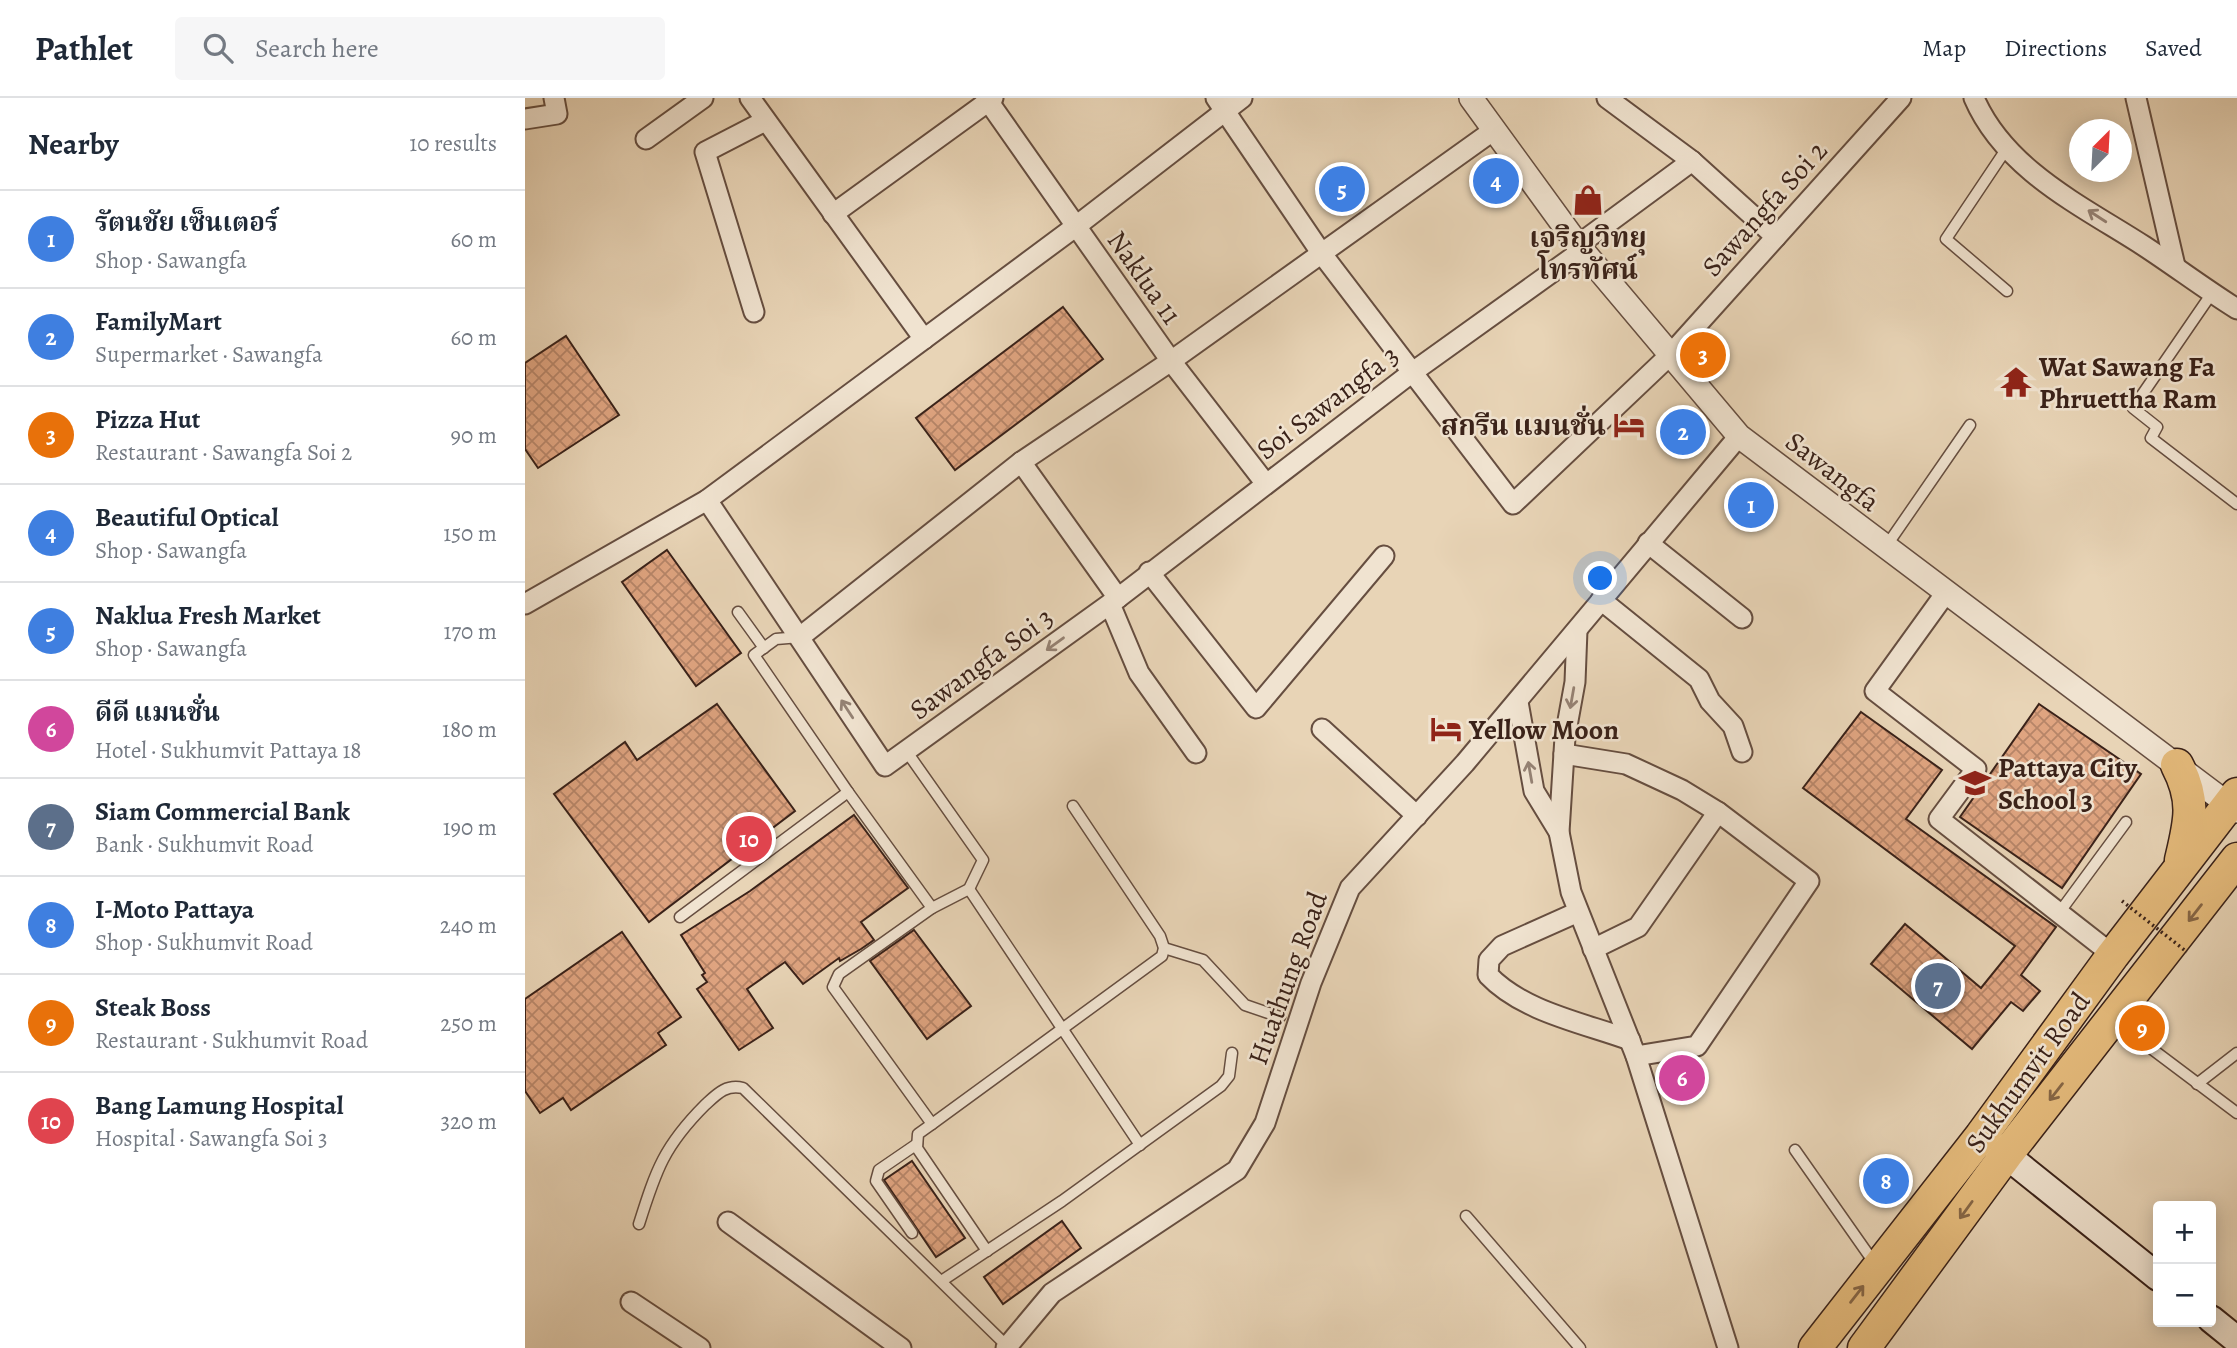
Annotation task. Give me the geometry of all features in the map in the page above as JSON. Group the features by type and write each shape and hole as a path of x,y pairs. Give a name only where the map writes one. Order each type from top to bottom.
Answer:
{"highway":[{"path":"2177,765 2186,783 2191,804 2180,868"},
{"name":"Sukhumvit Road","path":"1815,1348 1981,1136 2180,868 2234,804"},
{"name":"Sukhumvit Road","path":"1864,1348 2006,1154 2237,859"}],"main road":[{"path":"1981,1136 2153,1273"},
{"path":"2216,1323 2237,1340"}],"street":[{"path":"525,119 557,114 554,98"},
{"path":"646,139 703,98"},
{"path":"750,98 924,339"},
{"path":"525,604 707,500 1075,227 1221,105 1242,98"},
{"name":"Sawangfa","path":"1471,98 1581,248 1669,356 1739,436 1945,594 2234,804"},
{"path":"1607,98 1692,161 1776,237"},
{"name":"Sawangfa Soi 2","path":"1410,374 1513,504 1669,356 1902,98"},
{"path":"1959,98 2043,182 2237,309"},
{"path":"1974,98 1984,121"},
{"path":"2136,98 2175,266"},
{"path":"834,214 989,99"},
{"name":"Naklua 11","path":"989,99 1075,227 1171,361 1266,484"},
{"path":"1221,105 1322,254 1410,374"},
{"path":"754,312 705,152 765,121"},
{"path":"707,500 800,637 1021,462 1171,361 1495,130"},
{"name":"Soi Sawangfa 3","path":"1114,601 1692,161"},
{"path":"2133,239 2155,235 2164,219"},
{"name":"Huathung Road","path":"1007,1347 1052,1293 1237,1170 1265,1123 1311,983 1350,888 1518,702 1739,436"},
{"path":"1021,462 1114,601 1139,673 1196,752"},
{"path":"1648,543 1742,618"},
{"path":"1149,572 1256,708 1384,556"},
{"path":"1945,594 1875,691 1976,768 1939,818 2113,955"},
{"path":"1601,600 1699,679 1710,701 1733,726 1742,752"},
{"name":"Sawangfa Soi 3","path":"800,637 885,766 1114,601"},
{"path":"1577,630 1575,682 1564,754 1559,832 1571,892 1633,1048 1728,1348"},
{"path":"1518,702 1534,791 1559,832"},
{"path":"1322,729 1417,816"},
{"path":"1564,754 1626,764 1682,790 1718,813 1809,881 1697,1046 1633,1048 1523,1001 1500,987 1488,975 1489,960 1502,946 1578,912"},
{"path":"1593,949 1638,927 1718,813"},
{"path":"729,1222 901,1348"},
{"path":"631,1302 700,1348"}],"lane":[{"path":"2007,148 1946,239 2007,291"},
{"path":"2212,293 2133,408 2157,427 2151,438 2237,505"},
{"path":"1885,548 1970,425"},
{"path":"738,612 764,648"},
{"path":"800,637 776,639 754,655 932,908"},
{"path":"907,752 983,860 969,889 932,908 839,974 833,987 932,1124"},
{"path":"680,917 848,792"},
{"path":"1073,806 1152,923 1164,948 1203,960 1245,1005 1280,1017"},
{"path":"2059,913 2126,822"},
{"path":"969,889 1140,1145"},
{"path":"987,1251 925,1163 917,1144 918,1134 1155,962 1164,948"},
{"path":"2112,1020 2237,1113"},
{"path":"943,1280 1140,1145 1227,1081 1232,1053"},
{"path":"2197,1084 2237,1053"},
{"path":"639,1224 656,1174 672,1140 717,1094 735,1086 752,1096 943,1280 1007,1347"},
{"path":"912,1233 876,1181 879,1170 917,1144"},
{"path":"1795,1150 1878,1268"},
{"path":"1466,1216 1580,1348"}],"path":[{"path":"2122,901 2187,952"}],"building":[{"path":"1063,307 1103,359 955,470 916,418"},
{"path":"566,336 619,415 538,468 525,449 525,363"},
{"path":"667,550 741,653 696,686 622,582"},
{"path":"717,704 795,811 649,922 554,794 625,742 637,760"},
{"path":"2039,704 2141,774 2062,888 1960,817"},
{"path":"1861,712 1942,770 1906,819 2056,927 2021,975 2040,991 2023,1011 2011,1002 1972,1049 1871,964 1905,924 1981,988 2015,946 1803,788"},
{"path":"854,815 908,888 861,922 874,940 861,949 840,961 839,958 803,984 785,962 747,989 773,1028 739,1050 697,989 707,982 702,975 705,973 681,935 750,891"},
{"path":"914,930 971,1006 927,1039 870,961"},
{"path":"622,932 681,1017 658,1033 666,1045 571,1110 563,1098 540,1113 525,1091 525,999"},
{"path":"912,1161 965,1238 936,1257 884,1180"},
{"path":"1062,1221 1081,1248 1003,1304 984,1277"}],"place":[{"name":"Beautiful Optical","path":"1496,181"},
{"name":"Naklua Fresh Market","path":"1342,189"},
{"name":"เจริญวิทยุ โทรทัศน์","path":"1588,200"},
{"name":"Pizza Hut","path":"1703,355"},
{"name":"Wat Sawang Fa Phruettha Ram","path":"2016,382"},
{"name":"สกรีน แมนชั่น","path":"1629,425"},
{"name":"FamilyMart","path":"1683,432"},
{"name":"รัตนชัย เซ็นเตอร์","path":"1751,505"},
{"name":"Yellow Moon","path":"1446,729"},
{"name":"Pattaya City School 3","path":"1975,783"},
{"name":"Bang Lamung Hospital","path":"749,839"},
{"name":"Siam Commercial Bank","path":"1938,986"},
{"name":"Steak Boss","path":"2142,1028"},
{"name":"ดีดี แมนชั่น","path":"1682,1078"},
{"name":"I-Moto Pattaya","path":"1886,1181"}]}
